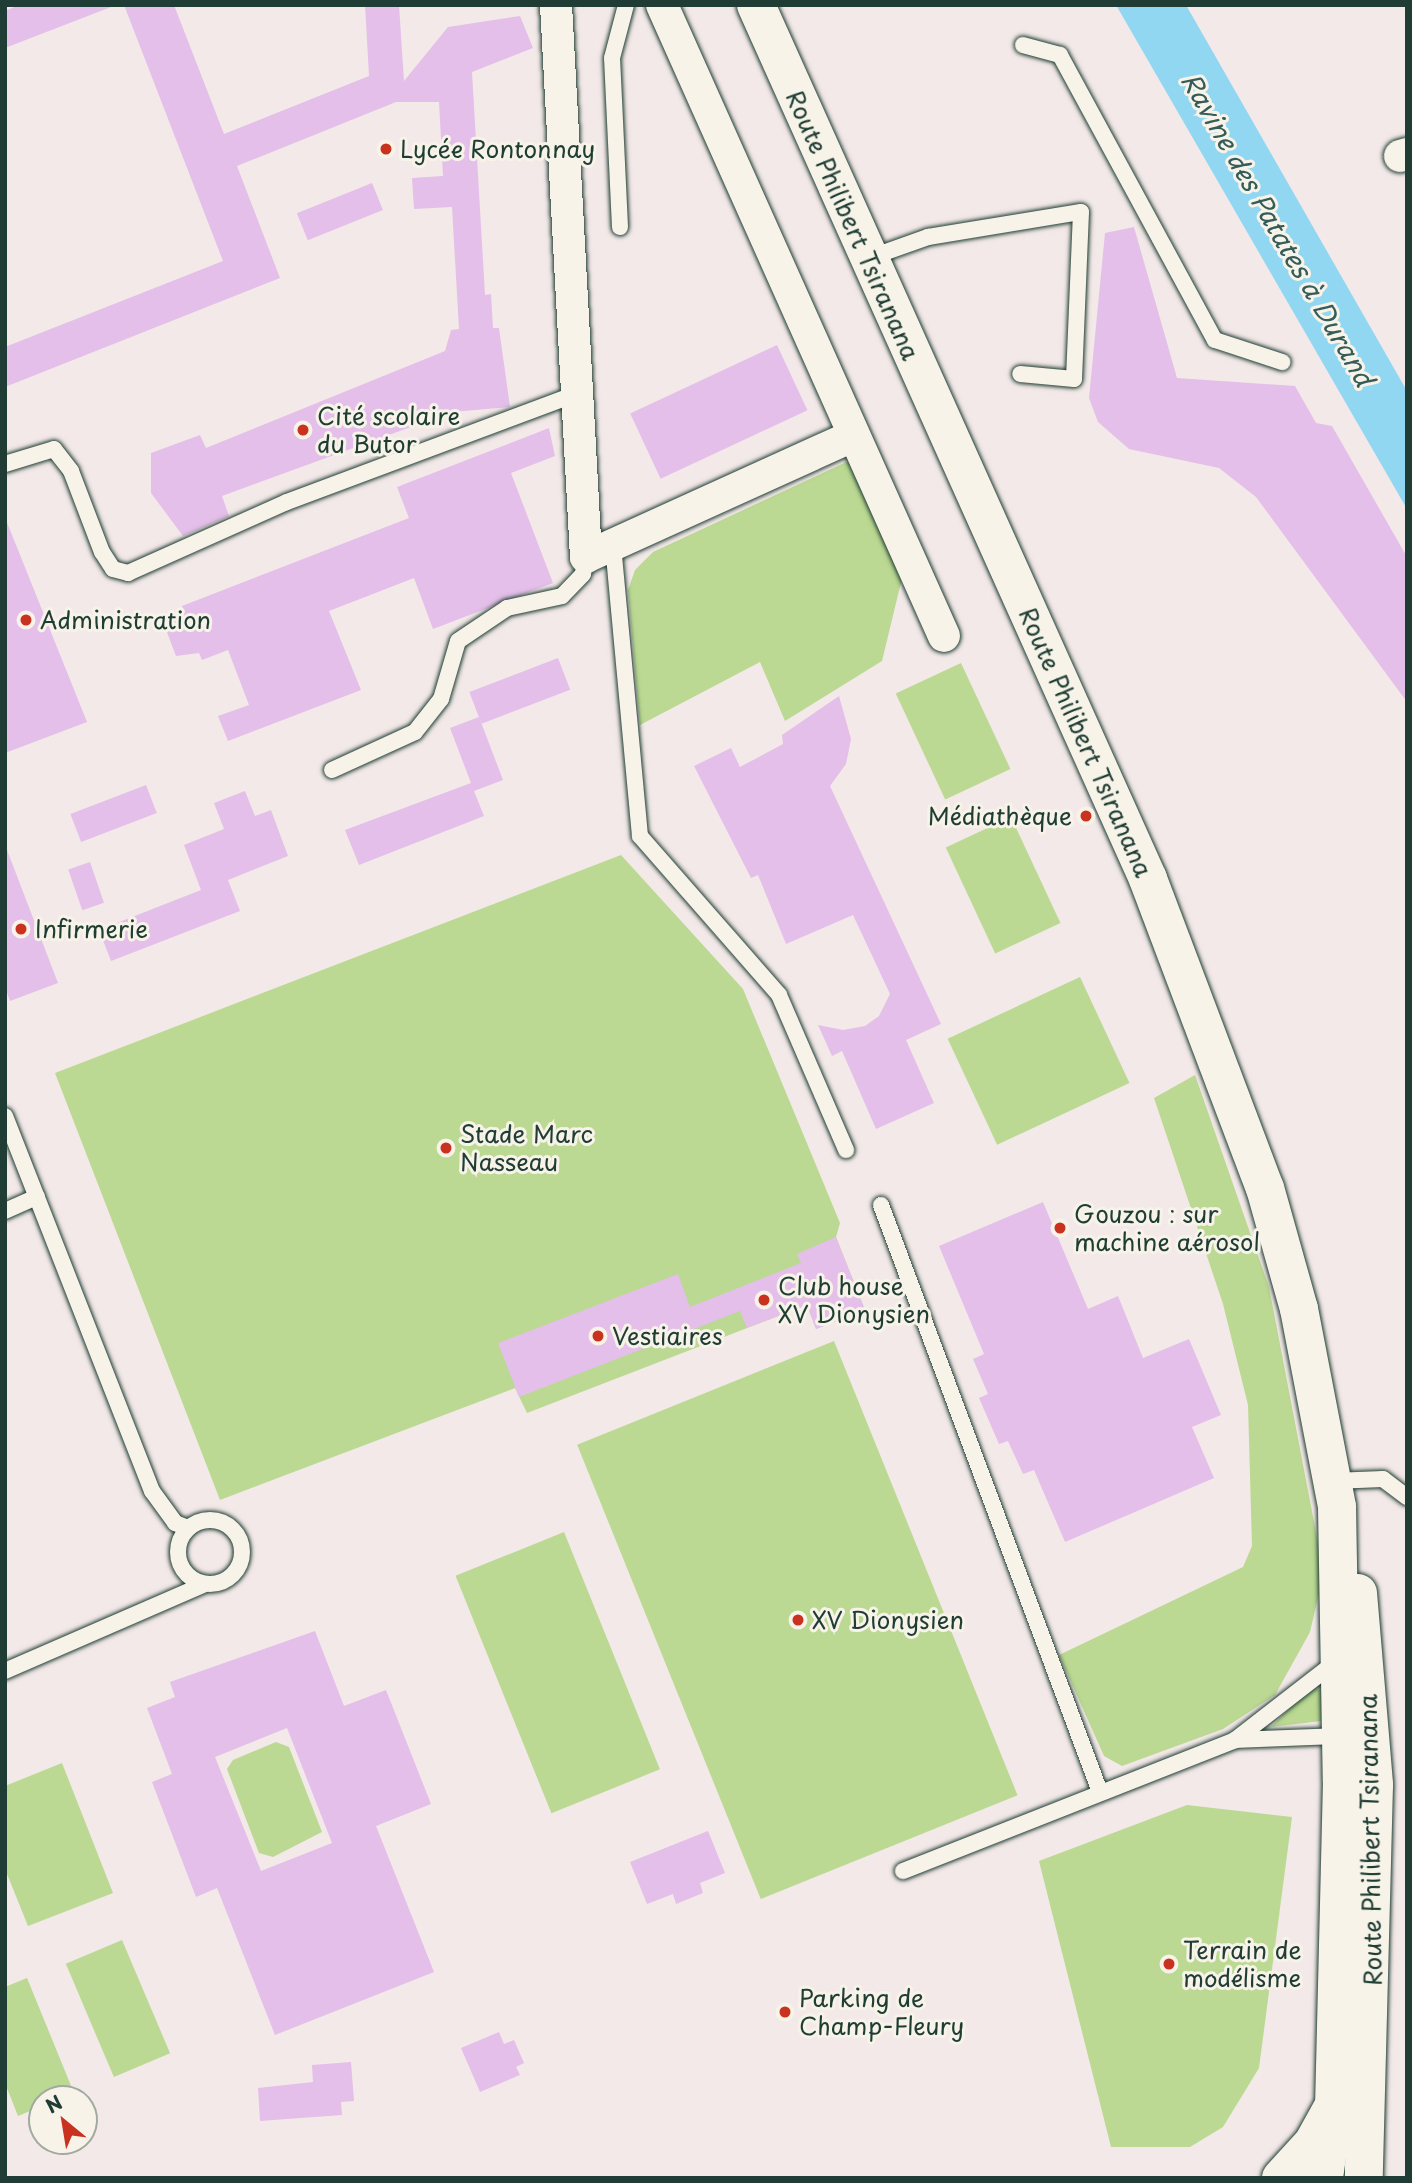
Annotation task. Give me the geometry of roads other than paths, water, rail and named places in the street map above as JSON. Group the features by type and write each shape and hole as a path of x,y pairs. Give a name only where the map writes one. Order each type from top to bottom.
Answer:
{"main road":[{"name":"Route Philibert Tsiranana","path":"756,5 867,259 1148,879 1222,1068 1299,1309 1335,1494 1354,1551 1352,1665 1357,1728 1364,2178"},
{"name":"Route Philibert Tsiranana","path":"1324,2178 1334,2105 1357,1728"},
{"path":"1281,2178 1313,2143 1334,2105"}],"street":[{"path":"556,5 576,394 599,551 850,437"},
{"path":"662,5 850,437 944,636"}],"lane":[{"path":"620,228 612,58 626,5"},
{"path":"1023,45 1060,55 1215,340 1282,362"},
{"path":"867,259 928,237 1081,212 1074,379 1020,374"},
{"path":"5,464 54,449 71,471 102,552 113,569 128,573 287,502 576,394"},
{"path":"332,770 415,732 442,698 458,641 507,608 562,596 583,574 599,551"},
{"path":"599,551 640,836 779,995 846,1150"},
{"path":"5,1116 152,1491 175,1522 188,1528 219,1522 237,1537 242,1551 232,1577 205,1584 5,1671"},
{"path":"5,1211 37,1197"},
{"path":"881,1205 1100,1792"},
{"path":"1335,1494 1383,1479 1407,1497"},
{"path":"188,1528 179,1550 182,1565 205,1584"},
{"path":"903,1871 1236,1740 1352,1665"},
{"path":"1236,1740 1357,1728"}],"water":[{"name":"Ravine des Patates à Durand","path":"1116,5 1186,5 1407,391 1407,509"}],"place":[{"name":"Lycée Rontonnay","path":"386,149"},
{"name":"Cité scolaire du Butor","path":"303,430"},
{"name":"Administration","path":"26,620"},
{"name":"Médiathèque","path":"1086,816"},
{"name":"Infirmerie","path":"21,929"},
{"name":"Stade Marc Nasseau","path":"446,1148"},
{"name":"Gouzou : sur machine aérosol","path":"1060,1228"},
{"name":"Club house XV Dionysien","path":"764,1300"},
{"name":"Vestiaires","path":"598,1336"},
{"name":"XV Dionysien","path":"798,1620"},
{"name":"Terrain de modélisme","path":"1169,1964"},
{"name":"Parking de Champ-Fleury","path":"785,2012"}]}
